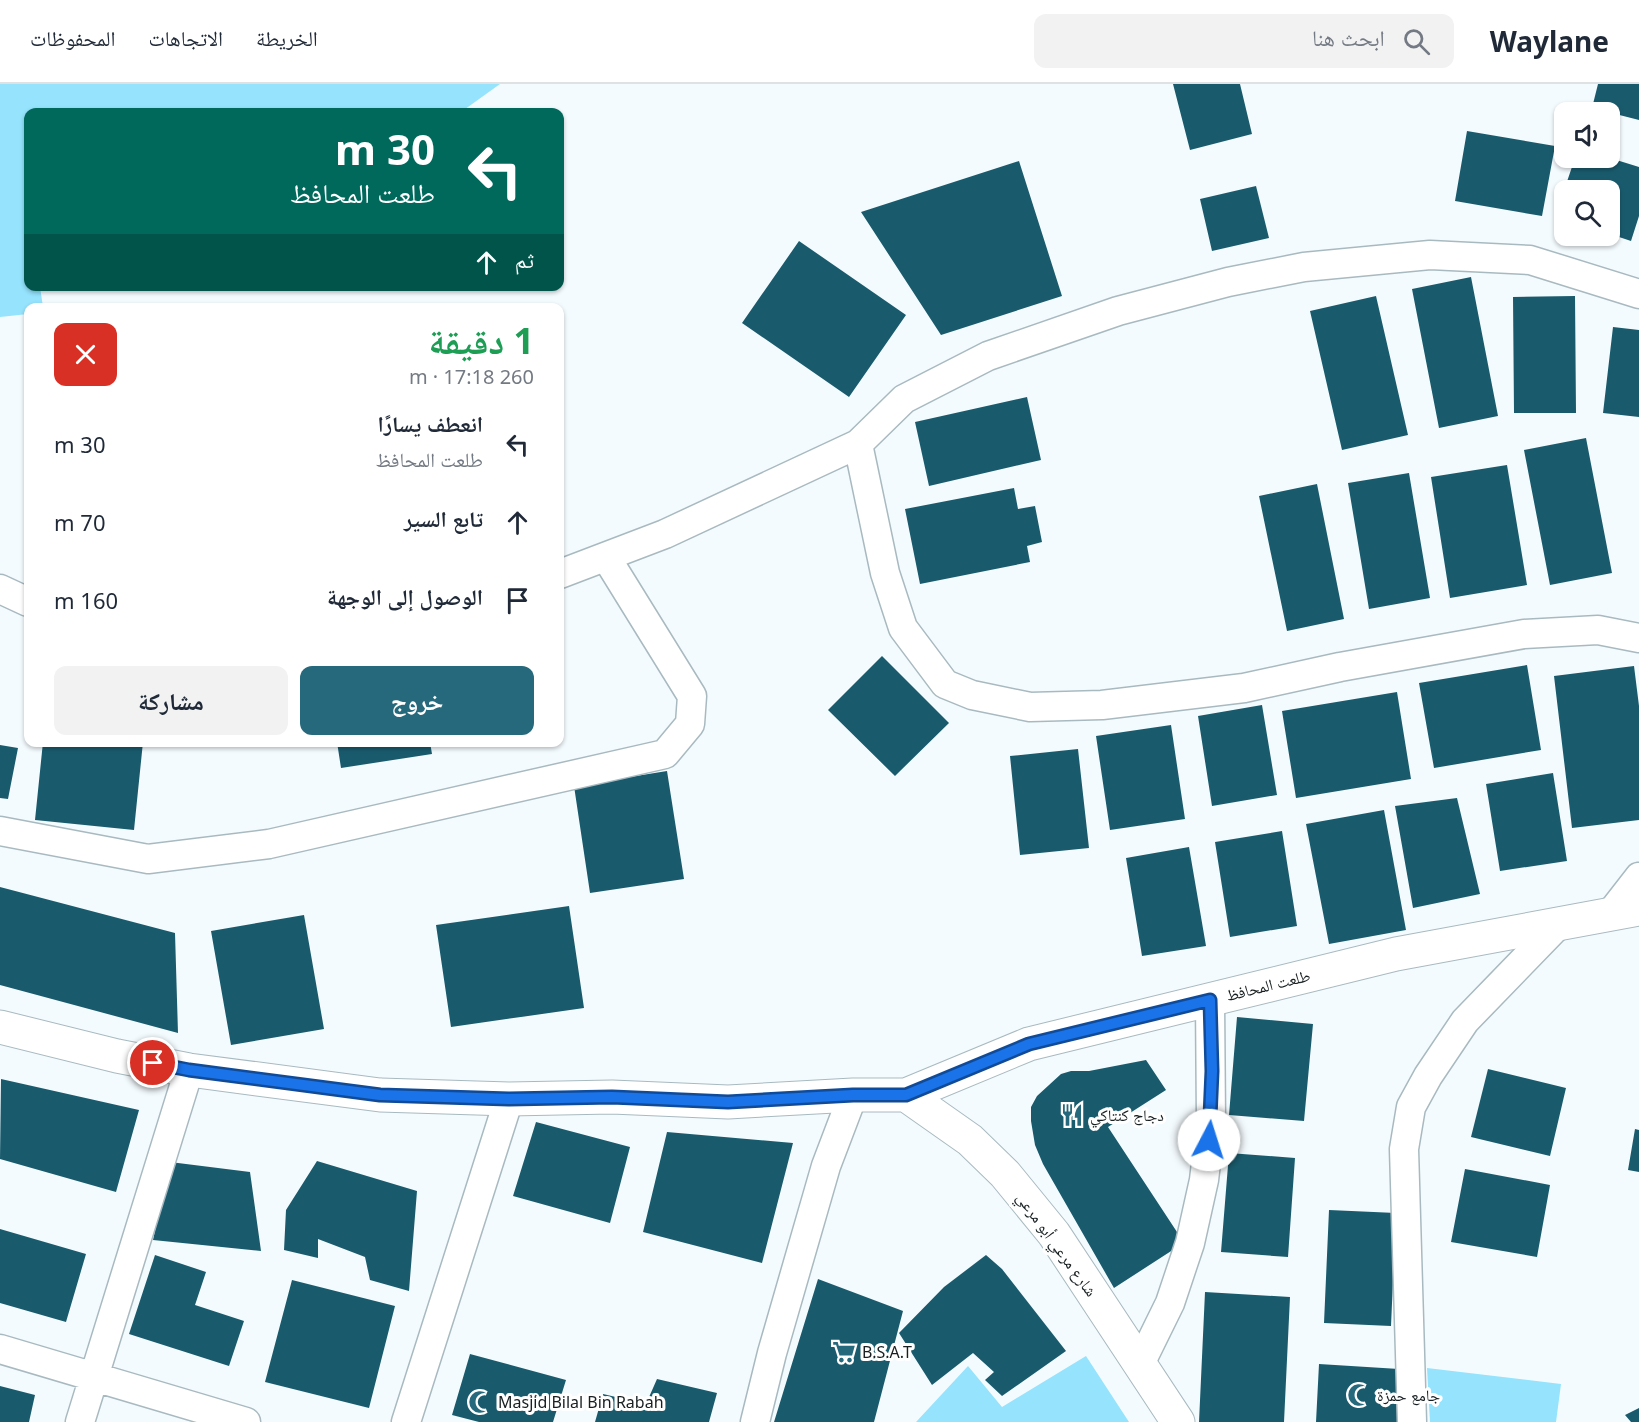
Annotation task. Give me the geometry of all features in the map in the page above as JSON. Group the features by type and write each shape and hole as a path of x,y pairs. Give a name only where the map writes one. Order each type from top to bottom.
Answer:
{"main road":[{"name":"طلعت المحافظ","path":"906,1095 1029,1044 1396,954 1625,911"},
{"path":"0,1027 117,1056 189,1070 380,1095 509,1099 612,1097 728,1102 853,1095 906,1095"},
{"name":"شارع مرعي أبو مرعي","path":"906,1095 970,1140 1005,1173 1054,1234 1178,1422"}],"street":[{"path":"564,573 665,534 858,444 904,399 988,356 1118,311 1228,282 1304,267 1430,255 1530,260 1639,294"},
{"path":"858,444 885,573 903,628 945,684 972,695 1030,707 1102,705 1244,688 1340,667 1524,634 1598,630 1639,638"},
{"path":"0,831 148,859 269,844 665,754 690,724 692,696 606,557"},
{"path":"0,589 24,600"},
{"path":"1625,911 1639,877"},
{"path":"1412,1422 1404,1149 1411,1107 1428,1076 1465,1021 1558,925"},
{"path":"1140,1364 1170,1304 1190,1243 1204,1180 1211,1121 1210,1000"},
{"path":"80,1422 189,1070"},
{"path":"755,1422 772,1353 826,1166 853,1095"},
{"path":"406,1422 509,1099"},
{"path":"0,1349 246,1422"}],"shaded area":[{"path":"0,84 500,84 467,108 24,108 24,291 41,291 42,303 24,303 24,314 0,317"},
{"path":"1086,1356 1129,1422 916,1422 968,1366 1002,1407"},
{"path":"1427,1368 1561,1384 1556,1422 1430,1422"}],"building":[{"path":"1173,84 1240,84 1252,134 1190,150"},
{"path":"1598,84 1639,84 1639,120 1620,115 1620,102 1594,102"},
{"path":"1467,131 1554,146 1542,216 1455,201"},
{"path":"1019,161 1062,296 941,335 861,212"},
{"path":"1620,161 1639,167 1639,216 1631,241 1620,237 1620,180 1567,180 1572,168 1620,168"},
{"path":"1256,186 1269,238 1212,251 1200,199"},
{"path":"799,241 906,315 849,397 742,323"},
{"path":"1471,277 1498,416 1439,428 1412,289"},
{"path":"1376,296 1408,435 1342,450 1310,311"},
{"path":"1575,296 1576,413 1514,413 1513,297"},
{"path":"1613,327 1639,330 1639,417 1603,413"},
{"path":"1027,397 1041,460 929,486 915,422"},
{"path":"1586,438 1612,573 1550,585 1524,450"},
{"path":"1507,465 1527,585 1450,598 1431,477"},
{"path":"1409,473 1430,598 1369,609 1348,483"},
{"path":"1317,484 1344,619 1287,631 1259,496"},
{"path":"1014,488 1018,509 1035,506 1042,542 1027,546 1030,562 920,584 905,509"},
{"path":"882,656 949,723 895,776 828,710"},
{"path":"1527,665 1541,750 1434,768 1419,683"},
{"path":"1634,666 1639,706 1639,820 1572,828 1554,676"},
{"path":"1397,692 1411,779 1296,798 1282,711"},
{"path":"1262,705 1277,795 1212,806 1198,716"},
{"path":"1171,725 1185,819 1110,830 1096,736"},
{"path":"0,745 18,748 8,799 0,798"},
{"path":"42,747 142,747 134,830 35,820"},
{"path":"338,747 431,747 432,754 341,768"},
{"path":"1078,749 1089,848 1020,855 1010,756"},
{"path":"667,771 684,879 590,893 574,786"},
{"path":"1553,773 1567,861 1500,871 1486,784"},
{"path":"1457,798 1480,894 1413,908 1395,806"},
{"path":"1384,810 1406,930 1329,944 1306,824"},
{"path":"1282,831 1297,926 1230,937 1215,842"},
{"path":"1189,847 1206,946 1142,956 1126,858"},
{"path":"0,887 175,933 178,1033 0,985"},
{"path":"569,906 584,1008 451,1027 436,925"},
{"path":"304,915 324,1029 231,1045 211,931"},
{"path":"1237,1017 1313,1024 1304,1121 1229,1115"},
{"path":"1146,1060 1166,1090 1108,1127 1177,1232 1182,1244 1114,1288 1043,1164 1035,1145 1031,1107 1037,1096 1061,1074"},
{"path":"1488,1069 1566,1088 1550,1156 1471,1137"},
{"path":"1,1079 139,1110 116,1192 0,1159"},
{"path":"536,1122 630,1147 610,1223 513,1196"},
{"path":"1635,1129 1639,1130 1639,1172 1628,1170"},
{"path":"667,1132 793,1143 762,1263 643,1232"},
{"path":"1229,1153 1295,1158 1288,1257 1221,1252"},
{"path":"317,1161 417,1191 409,1291 370,1280 365,1257 318,1239 318,1258 284,1250 286,1210"},
{"path":"170,1162 250,1172 261,1251 153,1240"},
{"path":"1465,1169 1550,1185 1537,1257 1451,1242"},
{"path":"1329,1210 1396,1213 1391,1326 1324,1323"},
{"path":"0,1229 86,1254 66,1322 0,1303"},
{"path":"155,1255 206,1272 195,1305 244,1321 229,1366 129,1334"},
{"path":"986,1255 1002,1269 1066,1351 1002,1396 985,1380 994,1372 973,1353 932,1385 899,1333 944,1287"},
{"name":"B.S.A.T","path":"818,1279 903,1311 874,1422 774,1422"},
{"path":"292,1280 395,1306 369,1408 265,1382"},
{"path":"1205,1292 1290,1297 1284,1422 1199,1422"},
{"path":"470,1354 566,1380 553,1422 479,1422 452,1415"},
{"name":"جامع حمزة","path":"1319,1364 1399,1369 1403,1422 1316,1422"},
{"path":"657,1379 717,1393 709,1422 595,1422 603,1394 646,1404"},
{"path":"0,1386 35,1395 29,1422 0,1422"},
{"path":"1639,1408 1639,1422 1631,1422 1625,1415"}],"place":[{"name":"دجاج كنتاكي","path":"1072,1115"},
{"name":"B.S.A.T","path":"844,1352"},
{"name":"جامع حمزة","path":"1359,1395"},
{"name":"Masjid Bilal Bin Rabah","path":"480,1402"}],"route":[{"path":"153,1063 189,1070 380,1095 509,1099 612,1097 728,1102 853,1095 906,1095 1029,1044 1210,1000 1212,1071 1209,1140"}]}
